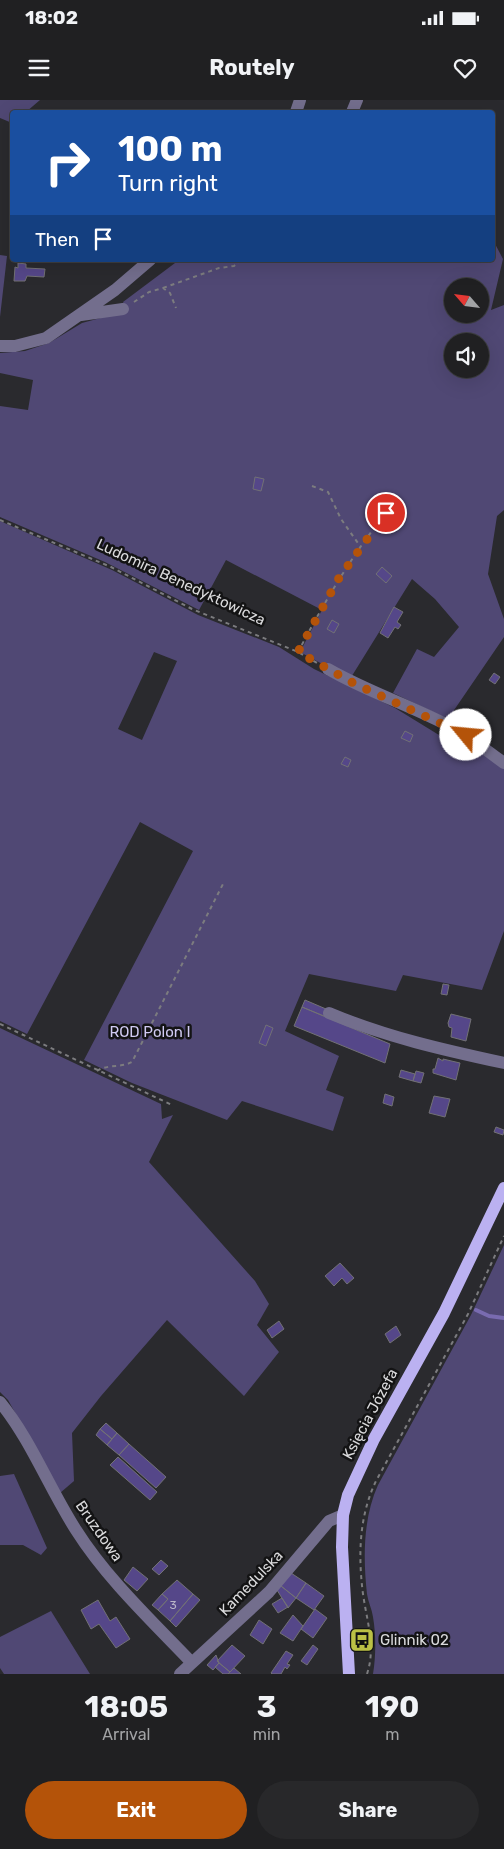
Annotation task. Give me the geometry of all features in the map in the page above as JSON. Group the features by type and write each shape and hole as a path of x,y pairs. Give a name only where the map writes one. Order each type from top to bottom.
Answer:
{"main road":[{"name":"Księcia Józefa","path":"349,1674 343,1556 344,1515 348,1495 355,1478 444,1313 504,1188"}],"street":[{"path":"0,346 15,346 46,338 115,290 148,262"},
{"path":"79,315 123,309"},
{"path":"328,669 355,684 452,727 480,743 504,762"},
{"path":"330,1013 358,1025 418,1044 504,1063"},
{"name":"Bruzdowa","path":"0,1402 24,1436 76,1531 112,1577 192,1663"},
{"name":"Kamedulska","path":"180,1674 269,1592 329,1521 344,1515"}],"path":[{"path":"123,309 149,292 219,268 234,266 239,262"},
{"path":"163,288 170,293 176,308"},
{"path":"312,486 328,492 341,519 360,546"},
{"path":"298,652 339,578 360,546 386,513"},
{"name":"Ludomira Benedyktowicza","path":"0,520 110,568 192,609 298,652 328,669"},
{"path":"96,1071 101,1068 126,1065 132,1062 223,884"},
{"path":"0,1024 96,1071 172,1105"},
{"path":"366,1674 372,1654 363,1581 361,1532 366,1503 376,1481 468,1314 504,1236"}],"green space":[{"path":"0,100 40,100 28,110 10,110 10,122 0,118"},
{"path":"495,244 503,259 491,310 504,305 504,510 497,516 488,574 504,619 504,637 448,719 393,693 417,649 434,657 459,627 435,599 412,579 350,679 300,652 322,610 226,560 199,610 105,562 0,517 0,406 28,410 33,380 0,373 0,353 25,351 49,343 82,323 126,311 123,302 176,262 495,262"},
{"path":"0,255 7,256 0,317"},
{"name":"ROD Polon I","path":"0,521 112,570 198,615 279,647 314,669 395,708 439,735 444,729 449,730 504,767 504,931 482,990 403,975 396,991 309,974 285,1031 339,1056 326,1090 344,1097 333,1131 242,1101 227,1120 132,1083 84,1060 193,851 140,822 27,1034 0,1021","holes":["154,652 177,661 142,740 118,729"]},
{"path":"0,1028 161,1104 162,1119 173,1115 149,1162 255,1281 269,1304 257,1325 279,1352 244,1396 167,1320 101,1396 72,1433 74,1481 60,1493 8,1400 0,1392"},
{"path":"504,1245 504,1674 373,1674 375,1631 367,1594 365,1566 365,1538 369,1511 378,1485 471,1315"},
{"path":"14,1474 47,1548 41,1555 23,1545 0,1545 0,1476"},
{"path":"51,1611 90,1674 4,1674 0,1668 0,1637"}],"building":[{"path":"18,263 26,264 26,268 45,269 44,277 27,276 25,281 14,281 15,267 18,268"},
{"path":"255,477 264,479 261,491 253,489"},
{"path":"382,567 392,576 386,583 376,574"},
{"path":"394,607 403,612 397,622 401,625 398,629 395,627 388,638 380,633"},
{"path":"332,620 339,624 334,633 327,629"},
{"path":"494,673 500,677 495,684 489,680"},
{"path":"405,731 413,735 410,742 401,738"},
{"path":"345,757 351,760 348,767 341,764"},
{"path":"443,984 449,985 447,995 441,994"},
{"path":"305,1000 326,1009 324,1016 302,1007"},
{"path":"302,1007 390,1044 385,1063 294,1026"},
{"path":"451,1014 471,1019 466,1041 451,1037 452,1028 449,1027 448,1023"},
{"path":"266,1025 273,1028 266,1046 259,1043"},
{"path":"438,1058 443,1061 443,1059 460,1063 456,1080 433,1073"},
{"path":"401,1070 415,1074 413,1081 399,1077"},
{"path":"416,1071 424,1073 421,1083 413,1081"},
{"path":"385,1094 394,1097 392,1106 383,1103"},
{"path":"434,1096 450,1099 445,1117 429,1113"},
{"path":"496,1127 504,1130 503,1135 494,1132"},
{"path":"340,1263 354,1278 347,1284 342,1278 334,1286 325,1276"},
{"path":"279,1321 284,1329 272,1338 267,1330"},
{"path":"396,1326 401,1335 390,1343 385,1334"},
{"path":"106,1423 117,1433 112,1439 100,1429"},
{"path":"100,1429 112,1439 107,1445 96,1435"},
{"path":"117,1433 129,1444 119,1455 107,1445"},
{"path":"129,1444 166,1477 156,1488 119,1455"},
{"path":"118,1457 157,1492 150,1500 110,1465"},
{"path":"161,1560 168,1566 159,1575 152,1569"},
{"path":"133,1567 148,1579 137,1591 124,1580"},
{"path":"291,1573 306,1583 296,1598 281,1586"},
{"path":"177,1580 193,1594 170,1621 158,1610 168,1599 162,1594"},
{"path":"306,1583 324,1596 314,1610 296,1598"},
{"path":"281,1586 296,1598 288,1608 277,1590"},
{"path":"162,1594 168,1599 158,1610 152,1605"},
{"path":"193,1594 200,1600 176,1627 170,1621"},
{"path":"282,1598 288,1607 278,1613 272,1604"},
{"path":"98,1600 110,1621 116,1617 130,1639 116,1648 99,1624 91,1629 81,1610"},
{"path":"315,1609 327,1618 313,1638 301,1629"},
{"path":"293,1615 303,1626 293,1641 280,1633"},
{"path":"259,1620 272,1629 263,1644 250,1635"},
{"path":"232,1645 245,1656 230,1672 217,1661"},
{"path":"313,1645 318,1649 307,1665 301,1661"},
{"path":"286,1651 293,1655 287,1664 290,1665 287,1669 285,1667 281,1674 272,1674 271,1673"},
{"path":"216,1655 219,1663 213,1670 207,1665"},
{"path":"219,1663 230,1672 228,1674 223,1674 215,1667"},
{"path":"234,1668 241,1674 228,1674"}],"waterway":[{"path":"476,1310 489,1316 504,1318"}],"place":[{"name":"Glinnik 02","path":"362,1640"}],"route":[{"path":"386,513 366,537 339,578 298,652 355,684 466,735"}]}
